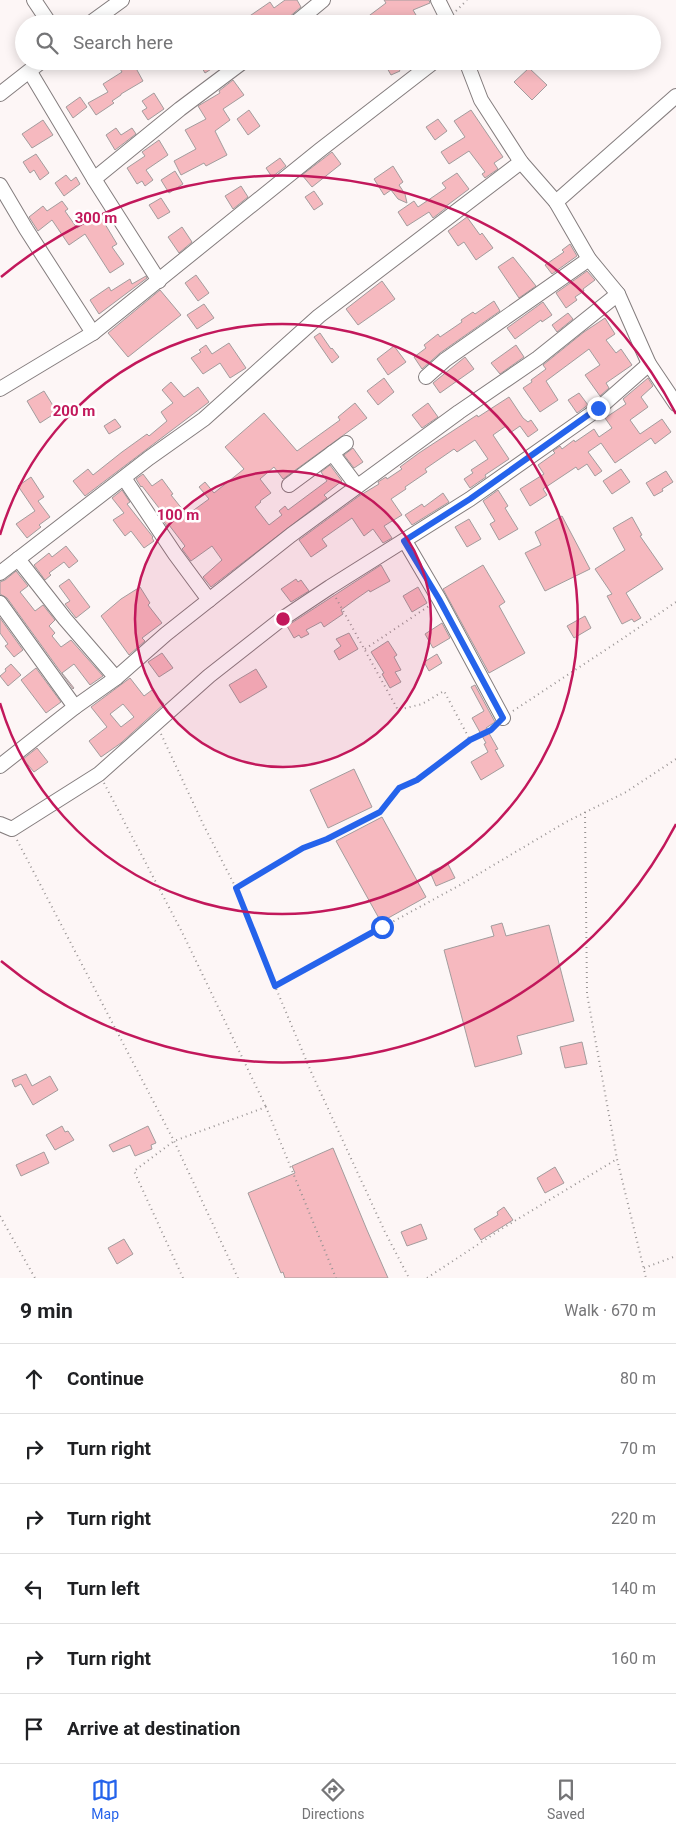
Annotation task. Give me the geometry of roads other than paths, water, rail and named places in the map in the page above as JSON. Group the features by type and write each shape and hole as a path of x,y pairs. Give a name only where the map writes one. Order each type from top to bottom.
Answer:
{"street":[{"path":"34,0 44,15"},
{"path":"101,15 122,0"},
{"path":"305,15 324,0"},
{"path":"438,0 446,15"},
{"path":"94,179 180,109 232,70"},
{"path":"0,389 93,333 424,70"},
{"path":"470,70 482,100 520,162 556,202 590,259 618,294 649,364 676,404"},
{"path":"0,94 30,72 94,179 159,281"},
{"path":"556,202 676,96"},
{"path":"0,573 149,458 204,419 319,316 520,162"},
{"path":"0,185 93,333"},
{"path":"426,377 445,360 590,259"},
{"path":"0,766 75,707 116,678 166,634 357,486 459,412 538,358 618,294"},
{"path":"6,826 100,774 156,723 251,642 330,587 470,499 598,408 649,364"},
{"path":"289,485 346,442"},
{"path":"332,453 357,486"},
{"path":"124,478 175,554 209,600"},
{"path":"404,541 439,599 503,718"},
{"path":"18,559 65,619 116,678"},
{"path":"0,603 75,707"}]}
